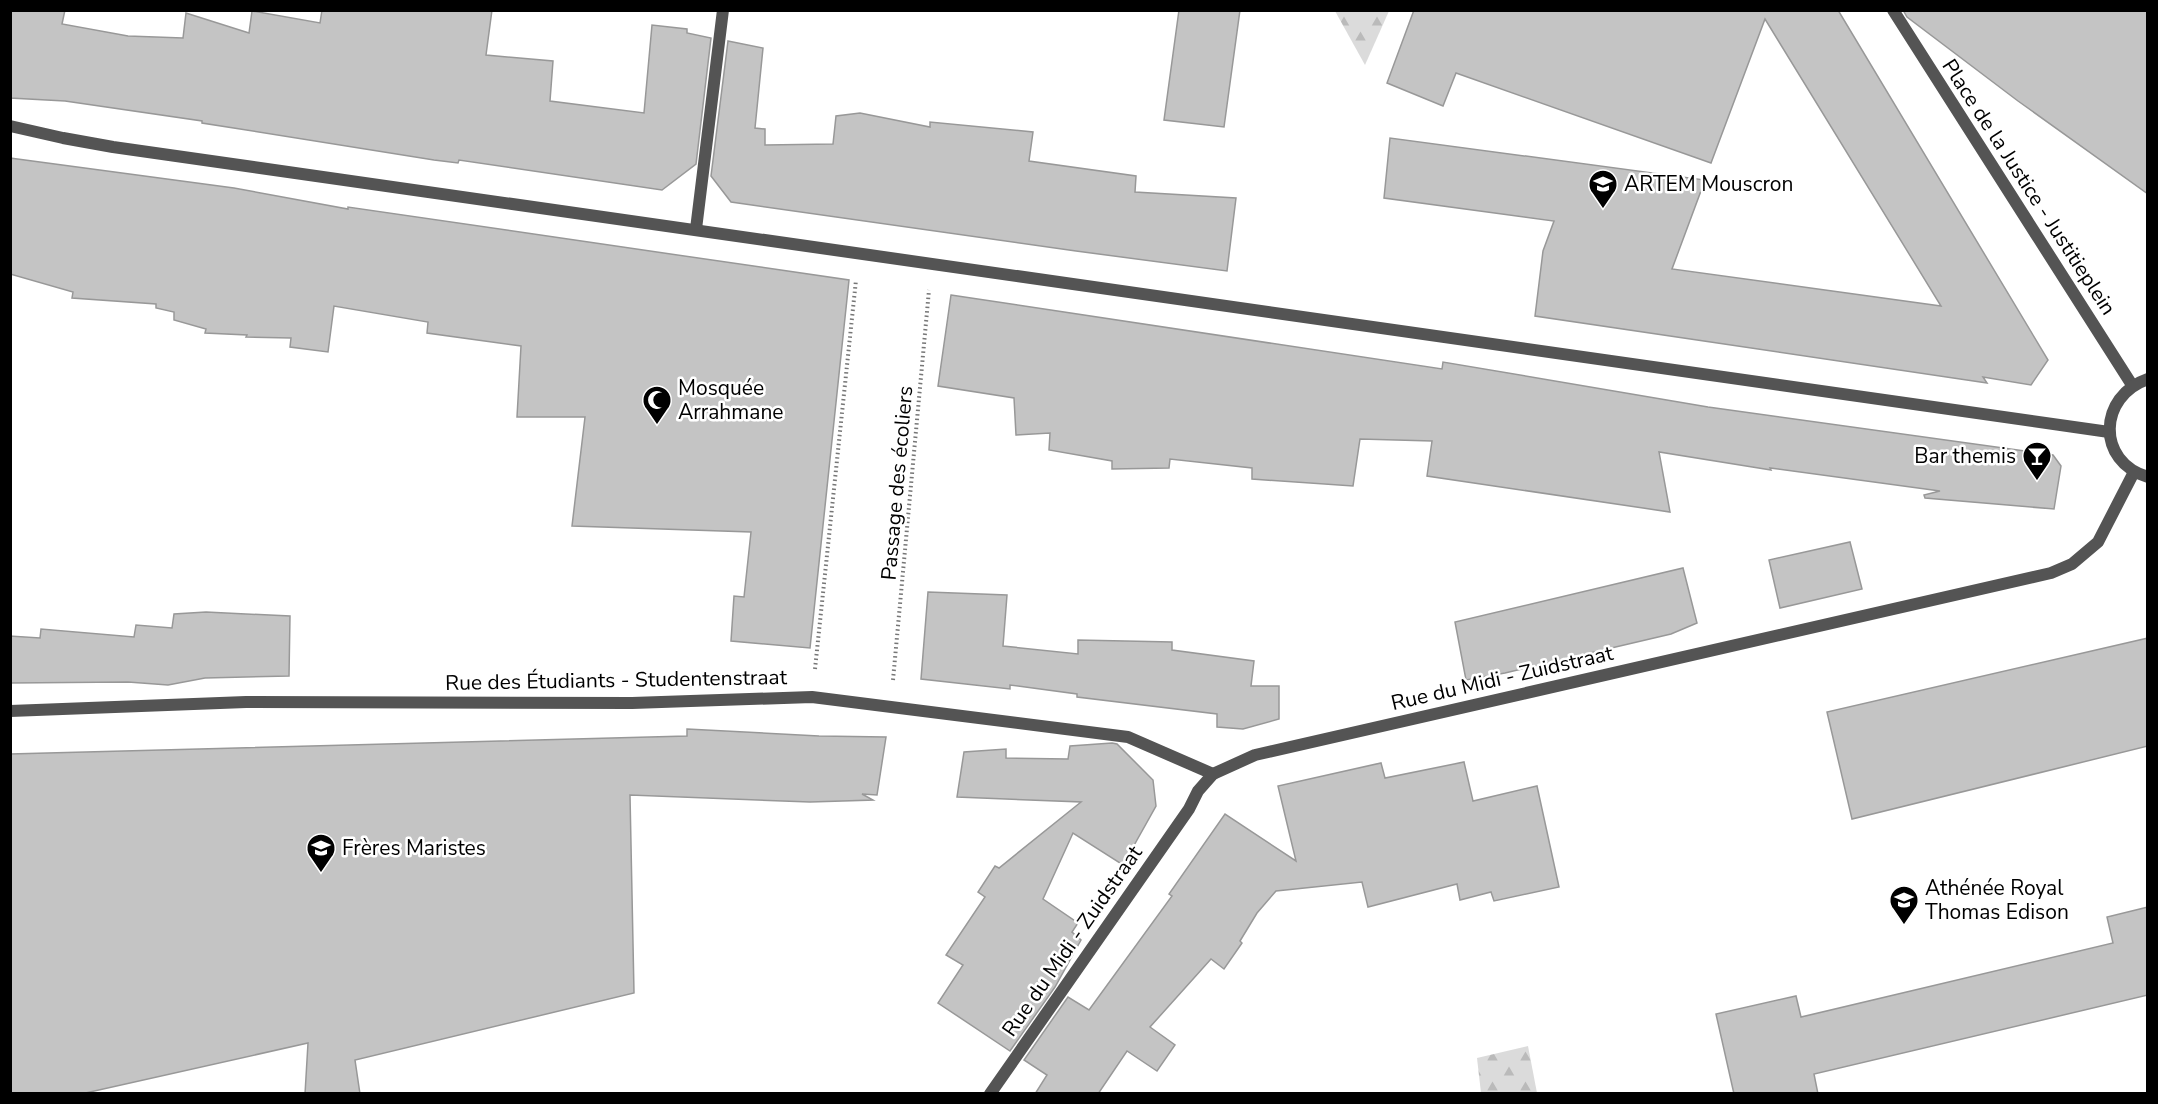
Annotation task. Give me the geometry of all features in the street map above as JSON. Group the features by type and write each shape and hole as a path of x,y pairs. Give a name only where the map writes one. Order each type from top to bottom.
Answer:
{"street":[{"path":"696,229 723,10"},
{"name":"Place de la Justice - Justitieplein","path":"1893,10 2132,386"},
{"path":"10,126 113,147 2109,432"},
{"path":"2148,379 2132,386 2116,401 2109,421 2109,432 2114,451 2134,472 2148,477"},
{"name":"Rue du Midi - Zuidstraat","path":"990,1094 1004,1070 1060,995 1176,829 1198,791 1213,774 1255,755 2051,573 2072,564 2098,542 2134,472"},
{"name":"Rue des Étudiants - Studentenstraat","path":"10,711 246,702 632,703 812,697 1128,737 1213,774"}],"path":[{"path":"812,697 859,252"},
{"name":"Passage des écoliers","path":"891,706 932,263"}],"green space":[{"path":"1335,11 1389,11 1365,65"},
{"path":"1528,1046 1537,1093 1481,1093 1477,1058"}],"building":[{"path":"10,10 65,10 62,24 128,36 183,38 186,13 249,33 252,11 320,23 322,10 492,10 486,55 553,61 550,101 644,113 652,25 687,29 687,33 711,38 696,164 662,190 459,160 458,163 434,160 202,123 202,121 65,101 10,98"},
{"path":"1179,10 1240,10 1224,127 1164,120"},
{"path":"1414,10 1838,10 2048,360 2031,385 1983,377 1987,383 1535,316 1543,251 1554,221 1384,198 1390,138 1705,180 1672,269 1941,306 1765,19 1711,163 1456,73 1443,106 1387,83"},
{"path":"1903,10 2148,10 2148,194 2018,101 1907,17"},
{"path":"728,41 763,48 755,128 765,129 765,145 833,144 836,116 860,113 930,127 930,122 1033,132 1029,161 1136,176 1135,192 1236,198 1227,271 731,202 711,176"},
{"path":"10,158 234,188 348,209 348,207 849,280 810,648 731,641 734,596 744,597 751,532 572,526 585,417 517,417 521,346 427,333 428,322 334,306 328,352 290,347 291,338 205,333 206,329 174,320 174,312 156,308 156,304 72,298 73,292 10,274"},
{"path":"951,295 1442,369 1443,362 1708,407 2053,455 2061,466 2054,509 1925,498 1924,495 1940,491 1770,468 1771,470 1659,452 1670,512 1427,476 1432,441 1360,439 1353,486 1252,479 1252,468 1170,459 1169,468 1112,469 1112,461 1049,450 1050,433 1016,435 1014,398 938,386"},
{"path":"1850,542 1862,589 1780,608 1769,560"},
{"path":"1683,568 1697,623 1671,634 1466,680 1455,622"},
{"path":"928,592 1007,595 1003,646 1078,654 1078,640 1172,642 1172,650 1254,661 1251,686 1279,686 1279,719 1243,729 1217,727 1217,714 1077,697 1077,694 1010,685 1010,689 921,679"},
{"path":"206,612 290,616 289,676 205,678 168,685 128,682 10,683 10,636 40,638 41,629 134,637 136,625 172,628 174,614"},
{"path":"2148,638 2148,746 1852,819 1827,712"},
{"name":"Frères Maristes","path":"687,729 886,737 877,795 862,794 873,800 810,802 630,795 634,993 355,1060 360,1094 305,1094 308,1043 81,1094 10,1094 10,754 687,736"},
{"path":"1117,744 1153,780 1156,806 1123,865 1073,833 1043,899 1078,923 1072,932 1081,940 1055,987 1010,1051 938,1003 963,965 946,955 985,897 978,892 995,866 999,868 1081,802 957,797 964,752 1006,749 1006,758 1068,759 1070,746"},
{"path":"1464,762 1473,801 1537,786 1559,887 1494,901 1491,892 1460,900 1457,884 1368,907 1362,882 1276,891 1257,913 1240,941 1242,943 1224,969 1211,959 1150,1027 1175,1045 1157,1071 1127,1051 1098,1094 1035,1094 1047,1075 1024,1060 1068,997 1089,1010 1172,896 1169,894 1225,814 1296,861 1278,786 1381,763 1385,778"},
{"path":"2148,907 2148,995 1814,1074 1818,1094 1734,1094 1716,1014 1796,996 1801,1017 2113,943 2107,917"}],"place":[{"name":"ARTEM Mouscron","path":"1603,210"},
{"name":"Mosquée Arrahmane","path":"657,426"},
{"name":"Bar themis","path":"2037,482"},
{"name":"Frères Maristes","path":"321,874"},
{"name":"Athénée Royal Thomas Edison","path":"1904,926"}]}
